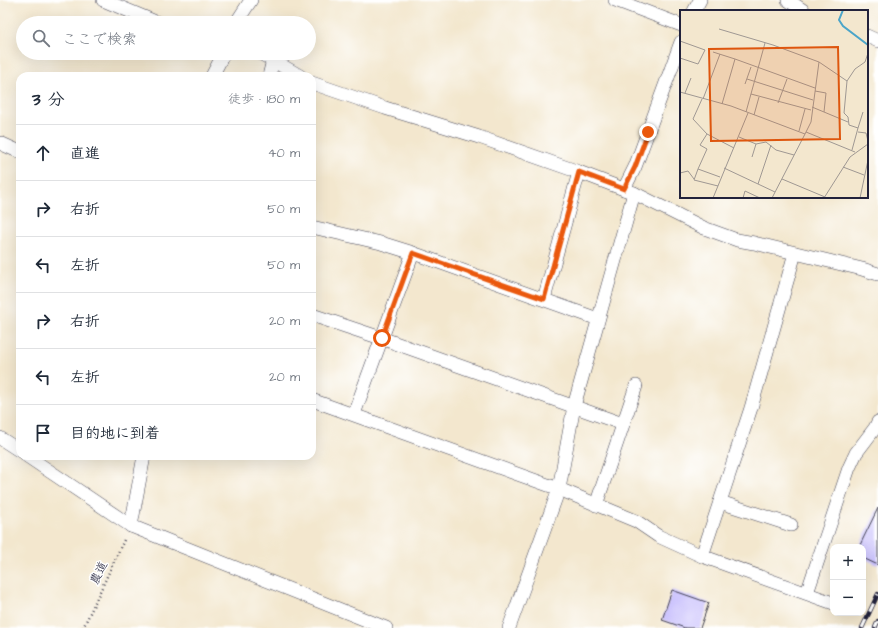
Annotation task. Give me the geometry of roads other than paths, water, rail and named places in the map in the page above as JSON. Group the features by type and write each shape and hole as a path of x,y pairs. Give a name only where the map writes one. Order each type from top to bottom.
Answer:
{"street":[{"path":"103,0 141,16"},
{"path":"241,16 251,0"},
{"path":"616,0 680,25"},
{"path":"695,10 700,0"},
{"path":"788,0 803,10"},
{"path":"868,36 878,41"},
{"path":"509,628 559,489 574,406 598,319 635,167 680,45"},
{"path":"214,72 220,60"},
{"path":"270,72 273,60 293,72"},
{"path":"316,84 385,108 480,137 579,172 629,191 711,231 737,240 878,274"},
{"path":"0,143 16,150"},
{"path":"544,299 579,172"},
{"path":"316,228 381,243 413,253 598,319"},
{"path":"354,414 413,253"},
{"path":"702,556 751,408 796,253"},
{"path":"316,316 382,338 623,424"},
{"path":"596,505 636,386"},
{"path":"316,401 559,489 636,521 658,536 702,556 830,602"},
{"path":"807,593 849,468 856,453 878,422"},
{"path":"0,438 16,448"},
{"path":"33,460 131,526 386,628"},
{"path":"131,526 143,460"},
{"path":"720,502 791,525"}],"railway":[{"path":"862,628 878,594"},
{"path":"875,628 878,621"}]}
